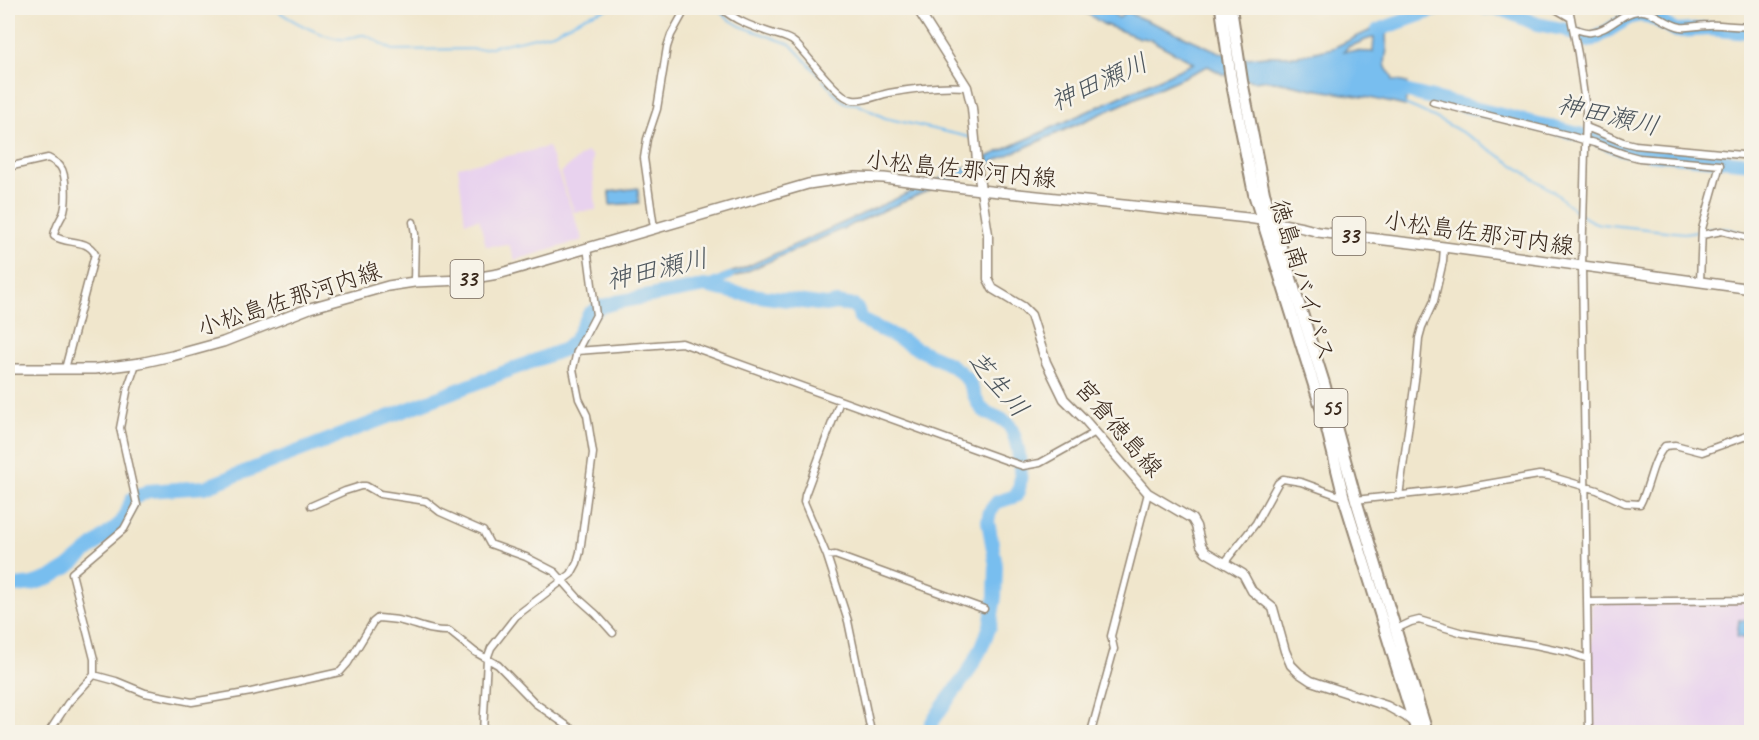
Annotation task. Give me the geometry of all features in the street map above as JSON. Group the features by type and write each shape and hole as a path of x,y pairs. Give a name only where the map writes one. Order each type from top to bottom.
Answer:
{"highway":[{"name":"徳島南バイパス","path":"1221,8 1264,193 1324,383 1356,500 1426,732"},
{"name":"徳島南バイパス","path":"1231,8 1237,80 1254,194 1324,417 1344,498 1416,728"}],"main road":[{"name":"宮倉徳島線","path":"916,8 967,87 972,108 976,157 988,242 988,279 993,289 1023,307 1031,315 1046,362 1064,399 1148,493 1192,519 1201,545 1206,552 1243,574 1252,591 1273,608 1285,651 1291,665 1299,673 1311,681 1387,706 1405,716 1416,728 1426,732"},
{"name":"小松島佐那河内線","path":"8,369 95,369 136,364 172,356 223,342 320,305 388,286 414,282 463,280 498,274 765,196 819,182 856,177 926,182 980,190 1248,218 1318,232 1752,289"}],"street":[{"path":"654,228 644,158 647,139 657,109 671,35 686,8"},
{"path":"722,8 732,18 793,41 834,87 847,98 863,100 931,87 967,87"},
{"path":"1554,8 1571,18"},
{"path":"1569,8 1584,87 1582,266 1589,732"},
{"path":"1574,32 1591,33 1631,12 1640,10 1682,27 1752,26"},
{"path":"1433,102 1635,145 1752,156"},
{"path":"1585,134 1624,154 1639,158 1720,165 1705,214 1700,282"},
{"path":"8,167 48,158 60,165 64,173 66,202 54,236 58,239 84,244 92,248 95,254 66,369"},
{"path":"413,222 414,282"},
{"path":"1702,232 1722,231 1752,239"},
{"path":"483,732 488,658 491,648 516,616 571,574 580,552 593,453 587,415 575,387 573,369 577,351 596,309 587,247"},
{"path":"1399,496 1419,338 1434,301 1444,247"},
{"path":"577,351 682,343 1020,465 1041,463 1094,433"},
{"path":"49,732 68,703 94,675 94,659 72,573 124,529 137,504 120,428 128,387 136,364"},
{"path":"840,401 804,502 827,556 848,621 871,732"},
{"path":"1225,562 1256,523 1278,483 1283,479 1356,500 1458,489 1539,475 1586,486 1624,503 1640,504 1646,494 1659,452 1665,446 1702,452 1752,434"},
{"path":"311,506 361,486 380,494 422,500 440,512 483,531 490,544 532,560 555,572 612,633"},
{"path":"1091,732 1113,650 1111,636 1148,493"},
{"path":"827,556 835,555 984,609"},
{"path":"1587,602 1752,600"},
{"path":"94,675 145,693 192,702 250,693 340,672 378,618 403,621 437,632 449,631 476,652 498,665 535,702 576,732"},
{"path":"1396,629 1419,620 1462,633 1535,645 1588,659"}],"shaded area":[{"path":"548,147 583,240 515,260 509,245 486,246 479,219 465,222 458,167"},
{"path":"586,152 592,155 596,210 574,212 560,173"},
{"path":"1751,602 1751,732 1594,732 1591,607 1594,603"}],"water":[{"path":"1079,8 1105,8 1119,18 1123,14 1116,8 1125,8 1133,15 1219,52 1247,58 1298,56 1333,48 1392,19 1393,25 1386,35 1385,65 1393,80 1407,83 1404,94 1405,106 1281,82 1253,81 1222,74 1208,66 723,282 721,276 744,268 1194,63 1149,39 1140,38 1103,24","holes":["1374,38 1373,52 1344,51 1349,46"]},
{"path":"638,188 639,203 610,205 609,192"},
{"path":"1739,620 1751,621 1751,639 1737,637"}],"waterway":[{"path":"274,8 298,23 329,37 346,39 364,35 393,50 482,49 553,33 586,16 609,8"},
{"path":"716,8 740,26 790,44 819,75"},
{"path":"1378,30 1440,8"},
{"path":"1485,8 1503,10 1537,24 1567,30 1588,41 1630,17 1641,15 1651,17 1677,31 1710,29 1738,32 1752,30"},
{"path":"823,80 846,103 857,104 885,118 973,138"},
{"name":"神田瀬川","path":"1388,87 1591,137 1621,149 1752,163"},
{"path":"1402,103 1422,111 1479,142 1551,190 1593,222 1684,233 1717,228 1752,235"},
{"name":"神田瀬川","path":"705,286 730,276"},
{"name":"神田瀬川","path":"8,587 32,584 50,578 68,567 122,522 132,499 148,491 205,487 565,349 575,340 589,314 600,307 705,286 737,293 826,305 836,303 854,306 860,318 869,324 954,367 968,381 982,409 1009,425 1016,440 1020,471 1019,490 1016,496 997,502 990,511 988,521 996,566 995,597 990,626 981,649 967,674 931,724 929,732"}],"water label":[{"name":"芝生川","path":"998,384"}]}
